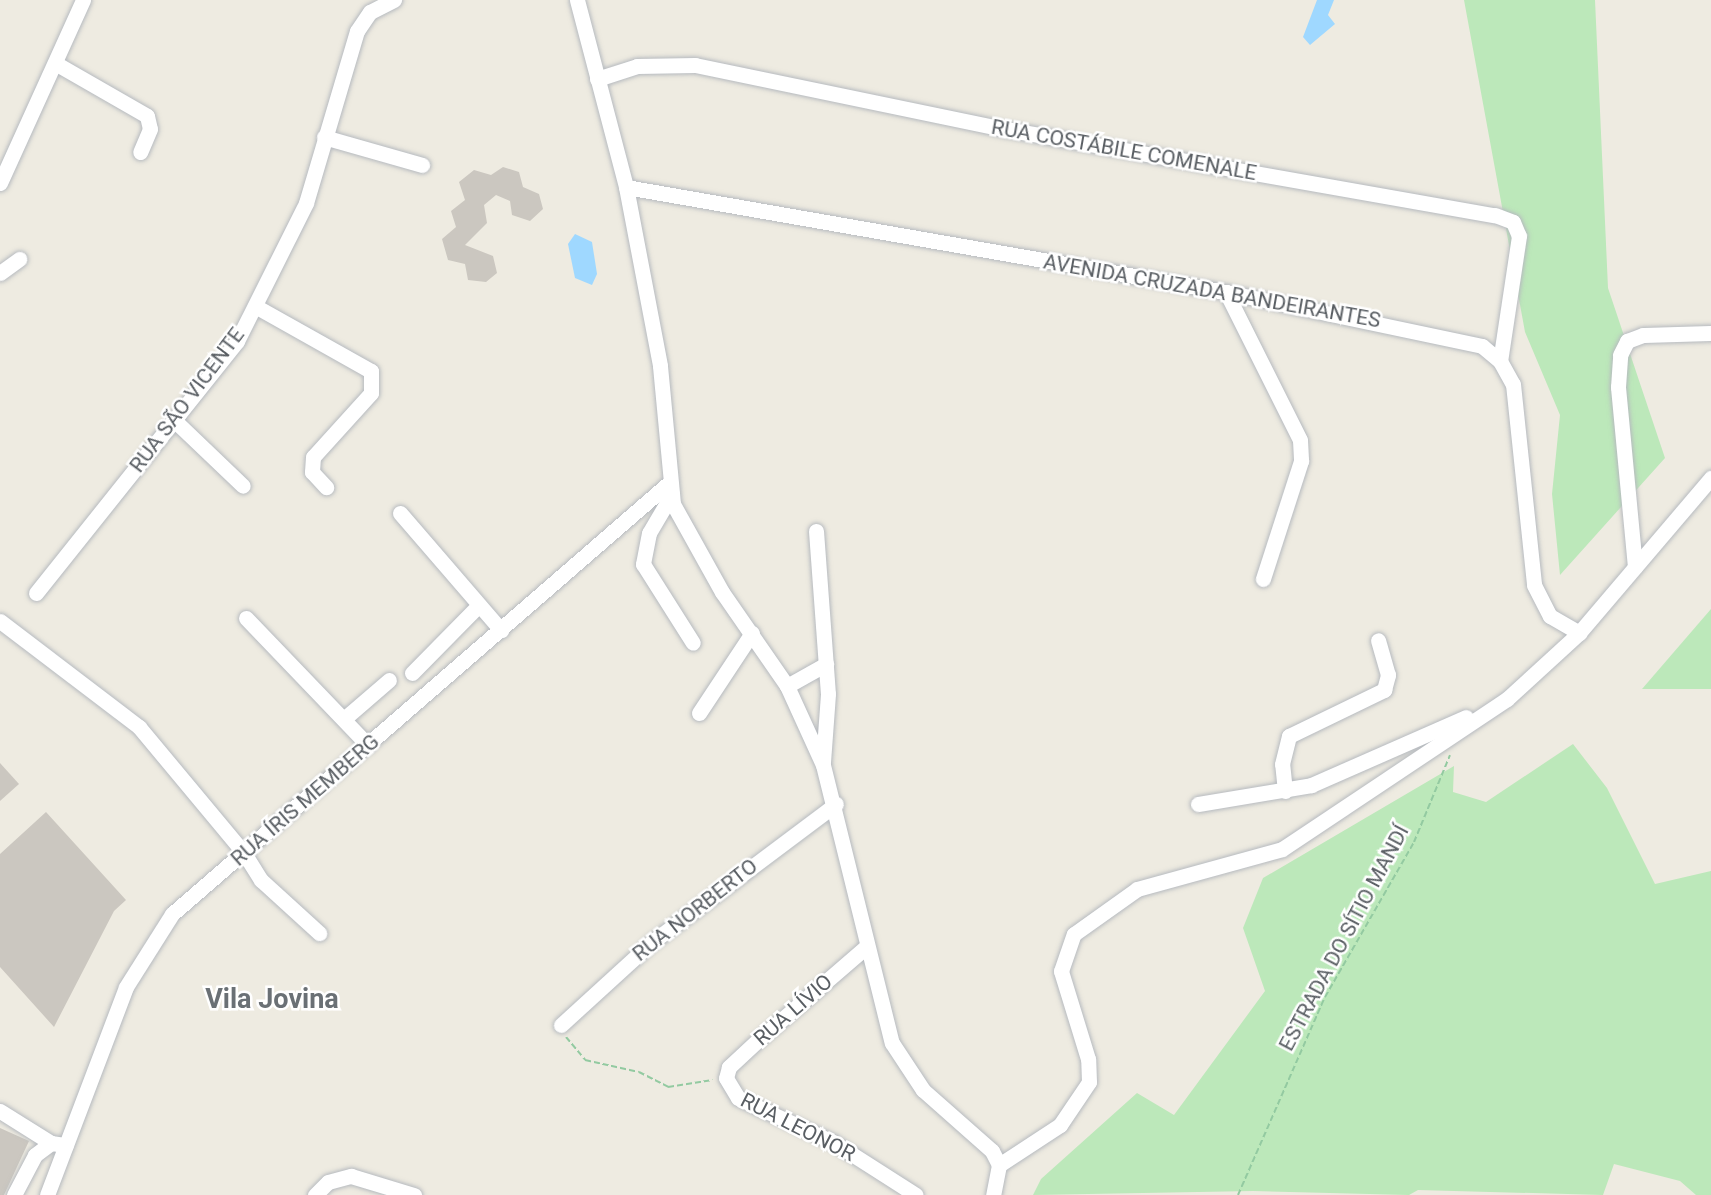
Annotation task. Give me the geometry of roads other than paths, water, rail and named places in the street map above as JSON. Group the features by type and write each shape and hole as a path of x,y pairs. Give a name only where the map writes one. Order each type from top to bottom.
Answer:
{"street":[{"path":"0,183 83,0"},
{"name":"RUA SÃO VICENTE","path":"36,593 237,341 306,203 357,31 370,12 394,0"},
{"path":"577,0 626,187 660,366 671,488 692,543 787,686 822,765 836,804 867,946 892,1043 906,1068 992,1150 999,1165 993,1195"},
{"path":"55,63 147,116 150,129 140,152"},
{"name":"RUA COSTÁBILE COMENALE","path":"597,79 637,66 694,65 1005,129 1495,215 1513,222 1519,236 1500,362"},
{"path":"324,137 422,165"},
{"name":"AVENIDA CRUZADA BANDEIRANTES","path":"626,187 1226,292 1454,338 1482,346 1500,362"},
{"path":"0,273 20,259"},
{"path":"1226,292 1300,440 1301,461 1263,579"},
{"path":"255,306 371,371 372,393 313,457 312,472 326,487"},
{"path":"1635,567 1618,387 1620,355 1627,341 1643,335 1711,333"},
{"path":"1500,362 1516,403 1534,585 1551,616 1579,633"},
{"path":"174,420 243,486"},
{"path":"999,1165 1060,1125 1089,1082 1088,1059 1061,971 1064,951 1074,934 1137,890 1282,849 1507,699 1579,633 1711,478"},
{"path":"671,488 649,533 643,564 693,643"},
{"name":"RUA ÍRIS MEMBERG","path":"47,1195 58,1144 126,987 146,949 172,914 501,630 671,488"},
{"path":"400,513 501,630"},
{"path":"816,531 826,664 822,765"},
{"path":"412,673 479,605"},
{"path":"246,618 369,745"},
{"path":"0,621 138,728 244,853 284,906 319,933"},
{"path":"699,713 752,633"},
{"path":"1286,791 1282,764 1289,736 1384,690 1388,675 1378,640"},
{"path":"787,686 826,664"},
{"path":"345,718 389,680"},
{"path":"1198,804 1286,791 1507,699"},
{"name":"RUA NORBERTO","path":"561,1025 652,942 836,804"},
{"name":"RUA LÍVIO","path":"726,1078 729,1067 867,946"},
{"name":"RUA LEONOR","path":"726,1078 738,1098 833,1142 916,1195"},
{"path":"0,1111 58,1144"},
{"path":"14,1195 35,1155 58,1144"},
{"path":"315,1195 328,1182 351,1176 414,1195"}],"water":[{"path":"1317,0 1334,0 1328,15 1335,24 1310,45 1303,37"},
{"path":"575,234 592,242 597,274 592,285 575,278 568,244"}],"district":[{"name":"Vila Jovina","path":"272,1000"}]}
